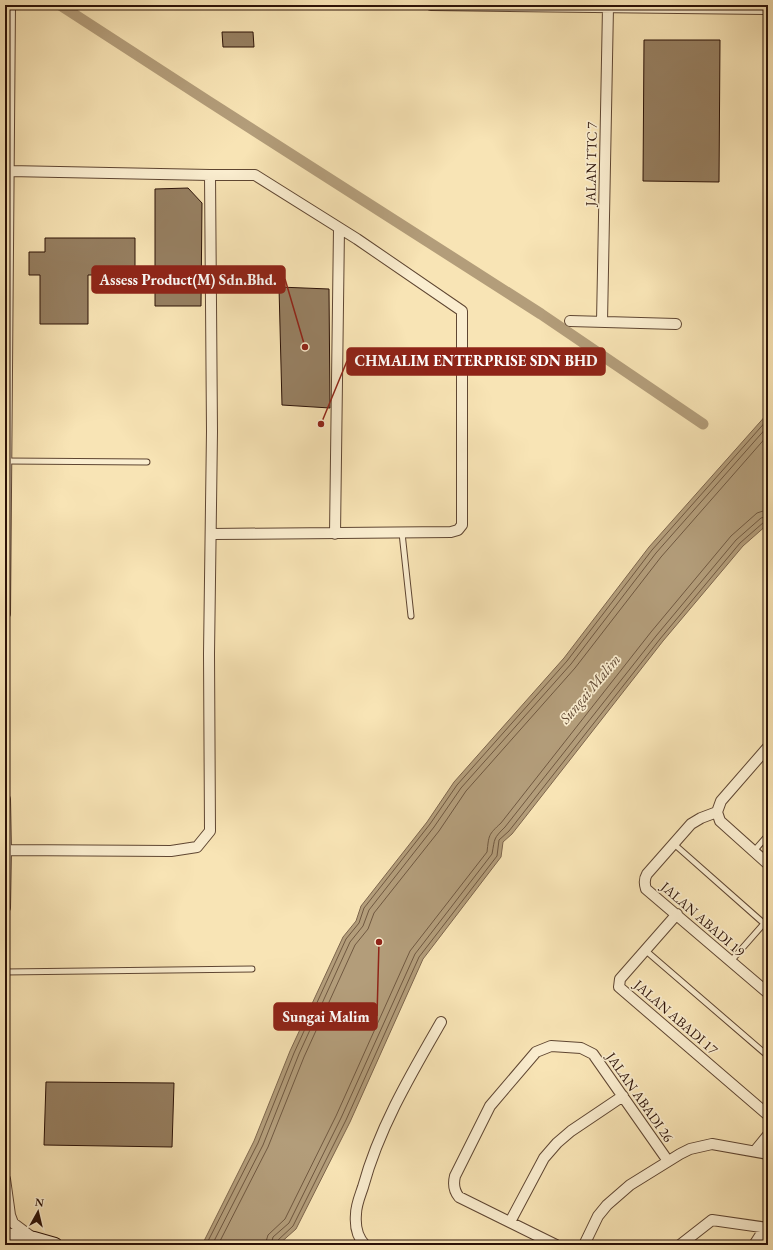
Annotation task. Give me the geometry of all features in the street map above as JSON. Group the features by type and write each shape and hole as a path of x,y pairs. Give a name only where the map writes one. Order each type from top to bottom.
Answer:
{"main road":[{"path":"5,1235 34,1239 55,1245"}],"street":[{"path":"431,5 768,9"},
{"name":"JALAN TTC 7","path":"602,322 608,7"},
{"path":"5,614 6,247 9,171 7,118 8,9"},
{"path":"9,171 255,175 339,228 462,311 462,525 458,530 451,532 402,533 211,534"},
{"path":"6,850 171,851 197,847 210,831 209,654 212,431 210,175"},
{"path":"335,534 339,228"},
{"path":"570,321 676,324"},
{"path":"768,747 721,802 717,812 720,821 768,864"},
{"path":"5,799 5,908"},
{"path":"674,844 692,824 701,818 717,812"},
{"name":"JALAN ABADI 19","path":"674,844 647,874 644,879 646,888 768,994"},
{"name":"JALAN ABADI 17","path":"677,914 620,979 619,986 768,1115"},
{"path":"365,1245 360,1240 356,1228 356,1213 370,1162 407,1081 441,1022"},
{"name":"JALAN ABADI 26","path":"510,1222 459,1197 453,1182 490,1106 536,1052 551,1046 581,1048 593,1054 668,1161"},
{"path":"556,1245 510,1222 544,1158 557,1143 623,1096"},
{"path":"754,1151 768,1135"},
{"path":"584,1245 598,1216 607,1205 630,1185 690,1149 712,1144 768,1154"},
{"path":"5,1179 10,1215 13,1223 34,1239"},
{"path":"680,1245 712,1220 766,1228 754,1245"}],"lane":[{"path":"6,461 147,462"},
{"path":"402,533 411,616"},
{"path":"754,851 768,835"},
{"path":"674,844 766,925"},
{"path":"731,962 766,925 768,919"},
{"path":"645,950 768,1056"},
{"path":"5,972 252,969"}],"water":[{"path":"768,413 768,524 743,546 663,641 512,834 503,842 501,857 423,959 350,1122 296,1229 278,1245 202,1245 254,1141 290,1051 343,937 356,921 361,906 427,822 454,782 564,658 649,547"}],"building":[{"path":"222,32 253,32 254,47 223,47"},
{"path":"644,40 720,40 719,182 643,181"},
{"path":"188,188 202,203 201,306 155,306 155,189"},
{"path":"45,238 135,238 135,275 88,275 88,324 40,324 40,275 29,275 29,252 45,252"},
{"path":"279,287 329,289 330,408 282,405"},
{"path":"46,1082 174,1083 172,1147 44,1145"}],"waterway":[{"path":"60,5 541,314 703,424"}],"place":[{"name":"Assess Product(M) Sdn.Bhd.","path":"305,347"},
{"name":"CHMALIM ENTERPRISE SDN BHD","path":"321,424"},
{"name":"Sungai Malim","path":"379,942"}]}
